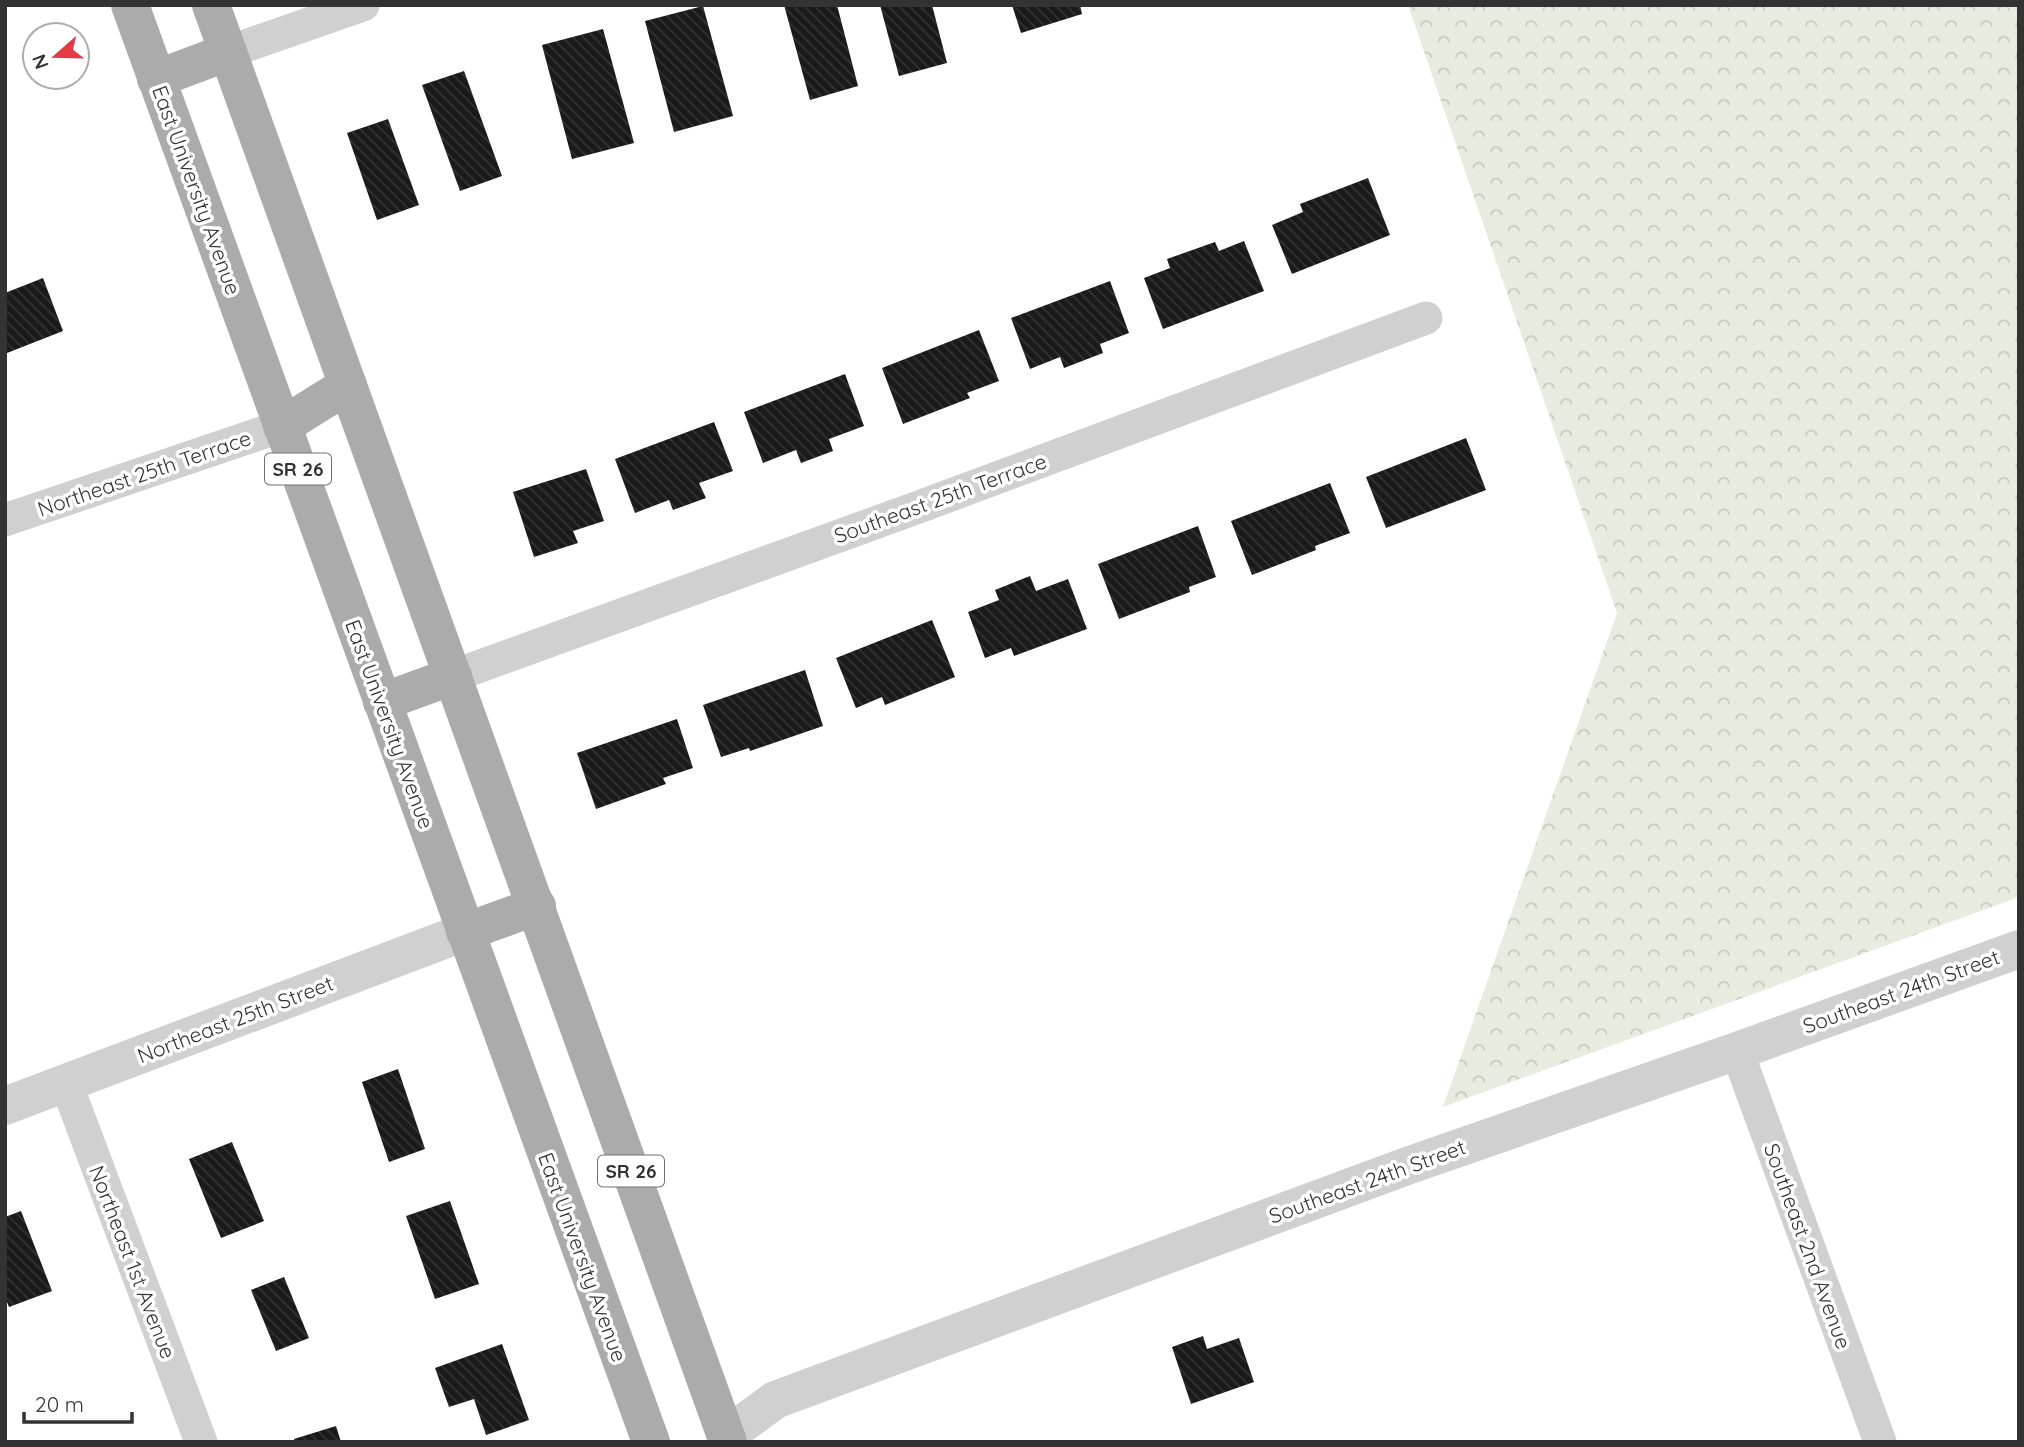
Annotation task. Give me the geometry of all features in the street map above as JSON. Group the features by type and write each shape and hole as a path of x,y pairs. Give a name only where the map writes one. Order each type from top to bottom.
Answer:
{"main road":[{"name":"East University Avenue","path":"130,5 651,1442"},
{"name":"SR 26","path":"211,5 537,906 724,1440"},
{"path":"156,79 228,52"},
{"path":"282,426 348,384"},
{"path":"382,702 453,676"},
{"path":"465,932 537,906"}],"street":[{"path":"228,52 363,5"},
{"name":"Southeast 25th Terrace","path":"453,676 903,513 1426,318"},
{"name":"Northeast 25th Terrace","path":"5,520 282,426"},
{"name":"Northeast 25th Street","path":"5,1106 465,932"},
{"name":"Southeast 24th Street","path":"724,1440 775,1400 1407,1166 2019,949"},
{"name":"Southeast 2nd Avenue","path":"1737,1051 1880,1442"},
{"name":"Northeast 1st Avenue","path":"66,1083 201,1442"}],"green space":[{"path":"1408,5 2019,5 2019,897 1443,1107 1617,613"}],"building":[{"path":"784,5 837,5 858,86 810,100"},
{"path":"880,5 932,5 947,63 899,76"},
{"path":"1012,5 1080,5 1082,14 1021,33"},
{"path":"703,6 733,116 674,132 645,21"},
{"path":"603,29 634,143 572,159 542,45"},
{"path":"464,71 502,176 460,191 422,85"},
{"path":"388,119 419,205 377,220 347,133"},
{"path":"1368,178 1390,235 1292,274 1272,225 1303,212 1300,204"},
{"path":"1244,241 1264,291 1163,329 1144,278 1170,268 1167,259 1215,242 1219,251"},
{"path":"43,278 63,331 7,353 5,293"},
{"path":"1110,281 1129,333 1100,344 1103,353 1064,368 1060,357 1030,369 1011,318"},
{"path":"979,330 999,381 967,393 970,398 903,424 882,368"},
{"path":"845,374 864,426 829,439 833,451 801,463 796,450 763,463 744,412"},
{"path":"714,422 733,471 699,483 706,498 673,510 669,500 635,513 615,459"},
{"path":"1466,438 1486,490 1386,528 1366,477"},
{"path":"586,469 604,521 573,531 578,543 534,557 513,492"},
{"path":"1330,483 1350,533 1315,546 1316,550 1252,575 1231,521"},
{"path":"1198,526 1216,577 1189,587 1190,592 1119,619 1098,564"},
{"path":"1030,576 1036,591 1068,579 1087,629 1014,656 1011,648 985,658 968,612 999,600 995,590"},
{"path":"932,620 955,677 885,705 882,697 856,708 836,658"},
{"path":"805,670 823,726 750,751 749,748 721,757 703,705"},
{"path":"677,719 693,768 663,778 666,784 596,809 577,753"},
{"path":"398,1069 425,1149 389,1162 362,1082"},
{"path":"232,1142 264,1221 221,1238 189,1159"},
{"path":"450,1201 479,1284 435,1299 406,1216"},
{"path":"21,1211 52,1291 9,1307 5,1297 5,1217"},
{"path":"284,1277 309,1338 276,1351 251,1290"},
{"path":"1203,1336 1207,1349 1239,1338 1254,1382 1191,1404 1172,1347"},
{"path":"502,1344 529,1420 486,1435 474,1399 449,1407 435,1368"},
{"path":"336,1426 341,1442 294,1442 294,1439"}]}
